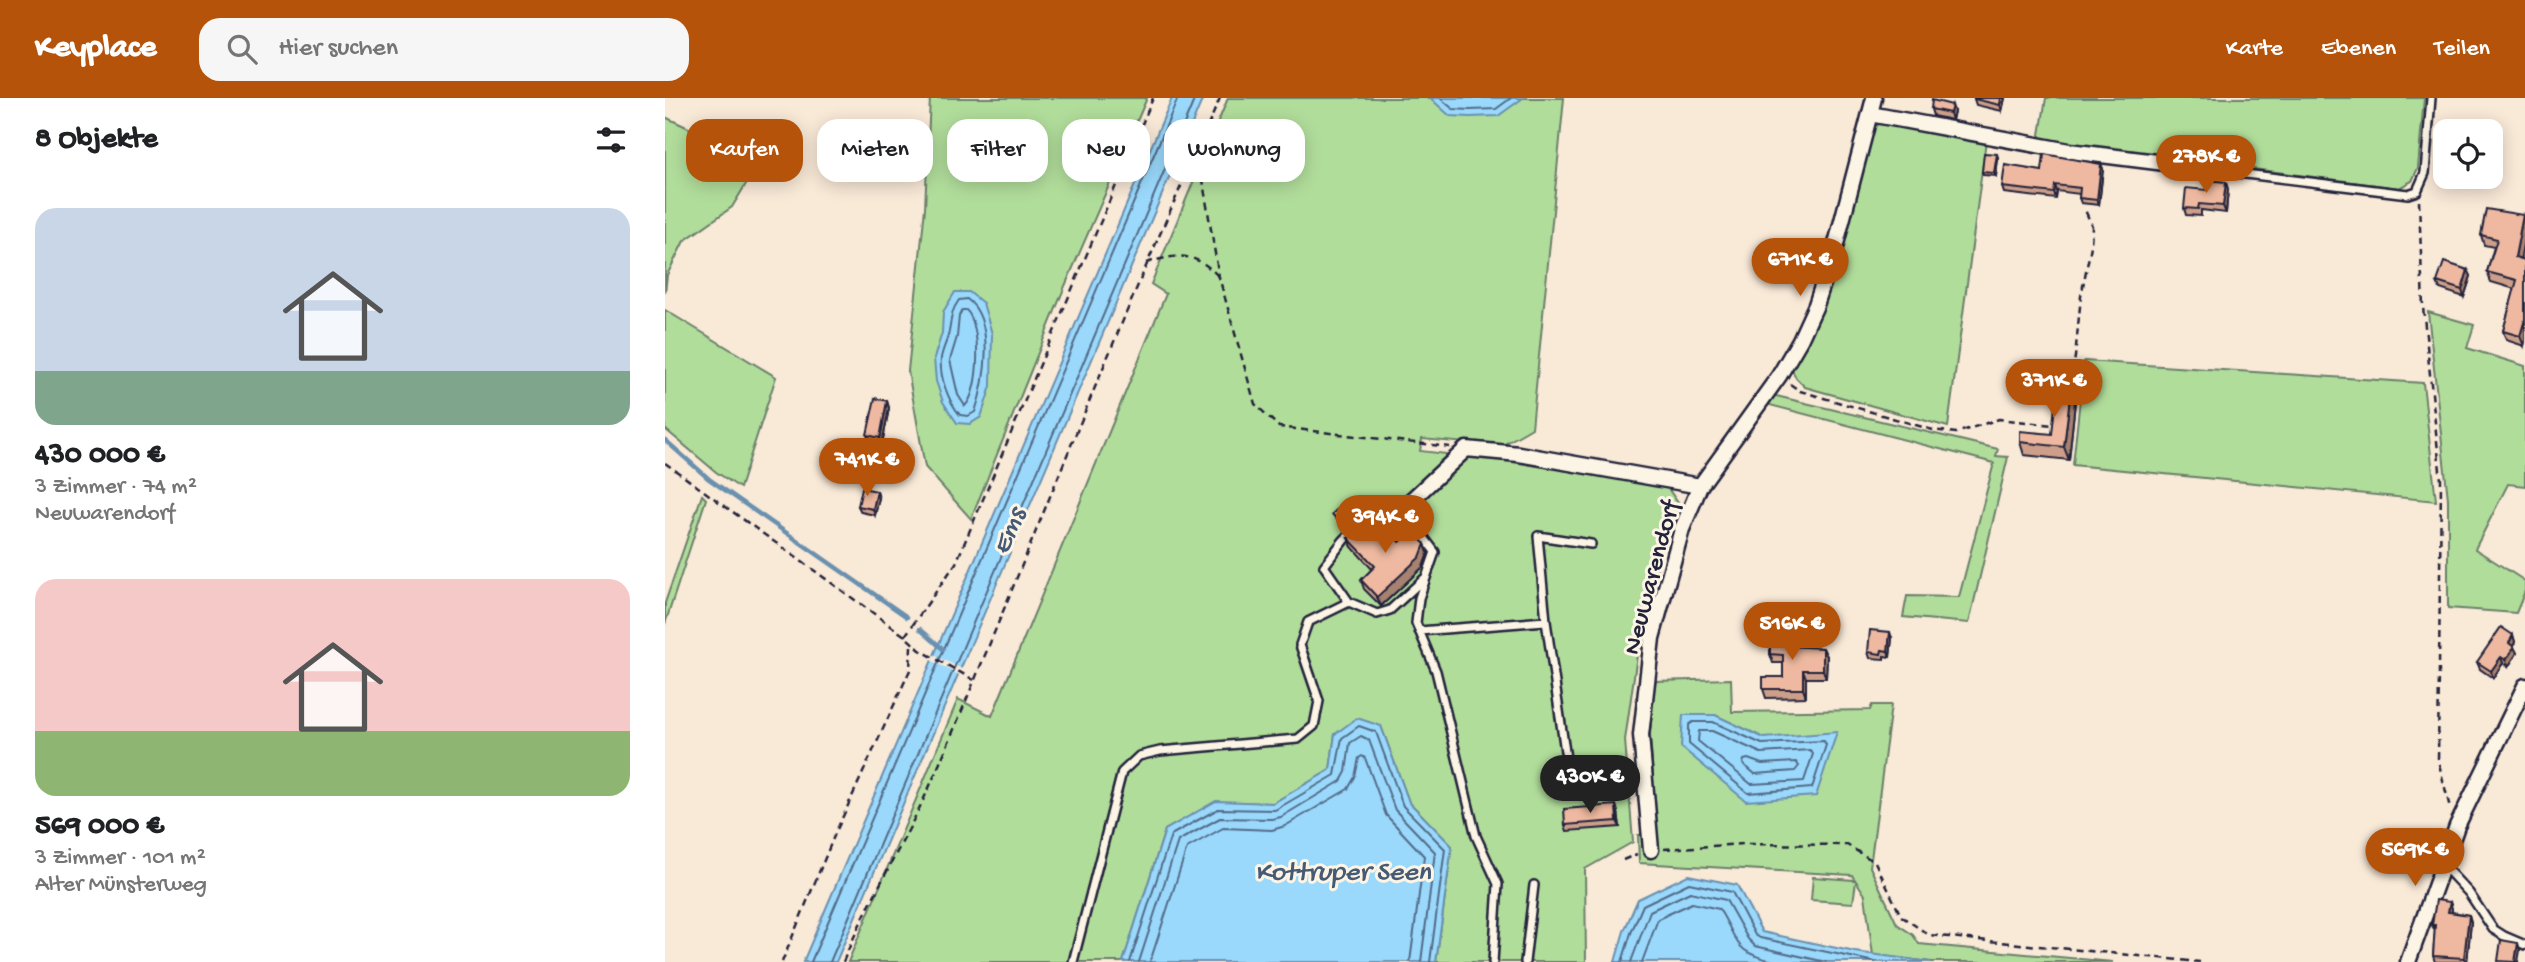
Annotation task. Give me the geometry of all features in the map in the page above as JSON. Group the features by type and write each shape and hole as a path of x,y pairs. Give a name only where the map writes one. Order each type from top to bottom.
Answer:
{"street":[{"name":"Neuwarendorf","path":"1651,850 1641,735 1652,638 1682,529 1700,485 1779,376 1816,305 1836,244 1874,98"},
{"path":"1870,114 2069,151 2213,169"},
{"name":"Neuwarendorf","path":"1466,449 1520,454 1700,485"},
{"path":"1394,516 1466,449"},
{"path":"2408,962 2457,827 2525,686"}],"lane":[{"path":"2213,169 2408,194 2417,191 2425,173 2431,98"},
{"path":"1426,577 1389,610 1377,614 1349,602 1324,566 1343,540 1370,514 1394,516 1420,532 1435,552 1419,598 1416,623 1436,671 1476,836 1498,884 1493,962"},
{"path":"1569,779 1546,621 1538,536 1591,544"},
{"path":"1073,962 1122,772 1139,756 1160,751 1298,740 1314,726 1319,701 1300,645 1308,622 1349,602"},
{"path":"1419,631 1546,621"},
{"path":"2442,864 2475,900 2493,929 2525,945"},
{"path":"1525,962 1534,885"}],"path":[{"path":"905,636 956,563 1153,98"},
{"path":"1211,119 1220,98"},
{"path":"843,962 854,934 934,776 1146,263 1183,182"},
{"path":"1203,182 1219,277 1255,404 1279,427 1466,449"},
{"path":"2417,191 2421,211 2423,307 2441,481 2438,760 2457,827"},
{"path":"2059,385 2072,374 2081,296 2091,246 2092,226 2084,210"},
{"path":"1146,263 1184,256 1205,263 1219,277"},
{"path":"1779,376 1800,391 1933,430 1956,433 1999,419 2053,426"},
{"path":"665,463 905,636 920,650 973,679"},
{"path":"782,962 834,836 910,670 912,644"},
{"path":"1651,850 1744,844 1847,845 1875,862 1901,916 1929,935 2200,962"}],"green space":[{"path":"930,98 1147,98 1138,119 1062,119 1062,182 1110,182 1065,286 971,519 925,467 908,371 926,182 933,182 933,119 929,119"},
{"path":"1228,98 1564,98 1532,428 1501,446 1422,439 1420,451 1507,461 1667,487 1678,503 1661,549 1638,648 1625,740 1633,842 1585,869 1586,962 1436,962 1452,846 1409,802 1381,726 1335,734 1330,770 1273,803 1216,802 1165,830 1123,962 848,962 958,699 992,716 1166,294 1151,284 1193,182 1305,182 1305,119 1219,119"},
{"path":"2046,98 2424,98 2418,168 2412,181 2399,188 2039,141"},
{"path":"665,117 686,127 686,182 747,182 732,207 684,241 667,275 665,293"},
{"path":"1883,122 1986,140 1948,427 1805,387 1791,368 1872,127"},
{"path":"665,310 776,377 740,488 716,472 665,429"},
{"path":"2428,312 2474,325 2467,348 2525,366 2525,486 2508,484 2475,549 2525,581 2525,591 2516,613 2448,608 2448,499"},
{"path":"2084,361 2423,383 2436,501 2073,465"},
{"path":"1772,395 1998,449 1996,456 2008,457 1969,623 1903,617 1907,596 1959,597 1994,463 1766,404"},
{"path":"702,495 706,499 665,624 665,603"},
{"path":"1731,679 1732,712 1870,710 1872,705 1891,705 1870,867 1897,924 1913,935 1919,944 2113,962 1931,962 1873,955 1865,895 1856,881 1853,903 1811,900 1813,877 1855,880 1852,875 1639,863 1638,835 1657,834 1650,735 1654,681","holes":["1683,715 1715,715 1764,738"]}],"water":[{"name":"Ems","path":"1172,98 1203,98 1194,119 1164,119 1164,182 1167,182 836,962 803,962 1136,182 1150,182 1150,150"},
{"path":"1430,98 1523,98 1498,116 1470,117 1450,116"},
{"path":"955,292 969,292 983,303 992,334 991,386 981,417 970,424 957,423 943,402 936,381 934,358 942,333 943,312"},
{"path":"1683,715 1715,715 1764,738 1837,732 1816,796 1746,801 1681,747"},
{"name":"Kottruper Seen","path":"1357,718 1381,726 1409,802 1452,846 1436,962 1123,962 1165,830 1216,801 1273,803 1330,770 1335,734"},
{"path":"1688,875 1737,885 1762,932 1855,952 1931,962 1615,962 1624,931 1638,899"}],"pier":[{"path":"932,654 964,670 961,676 929,659"}],"building":[{"path":"1974,98 2001,98 2000,105"},
{"path":"1932,100 1952,105 1950,113 1931,109"},
{"path":"1984,153 1997,154 1994,173 1982,172"},
{"path":"2044,154 2101,164 2097,200 2079,198 2080,188 2055,185 2054,193 2002,187 2005,165 2042,171"},
{"path":"2207,180 2226,182 2223,206 2199,204 2198,209 2184,208 2186,188 2207,190"},
{"path":"2486,209 2523,215 2515,257 2525,260 2525,319 2520,336 2503,331 2517,280 2487,272 2497,239 2481,235"},
{"path":"2444,262 2468,270 2462,290 2437,282"},
{"path":"2058,377 2072,379 2064,447 2020,442 2020,431 2052,434"},
{"path":"875,398 887,401 880,438 867,435"},
{"path":"862,488 877,491 873,509 858,506"},
{"path":"1342,505 1352,515 1341,524 1332,514"},
{"path":"1371,517 1393,540 1395,538 1400,542 1412,531 1425,544 1420,557 1377,597 1361,580 1375,566 1348,538"},
{"path":"2501,627 2513,635 2509,643 2514,647 2506,660 2501,657 2491,671 2477,662"},
{"path":"1770,630 1787,630 1787,646 1823,648 1823,670 1803,670 1803,689 1763,689 1763,677 1783,677 1783,655 1770,654"},
{"path":"1870,630 1890,632 1888,651 1882,650 1881,654 1868,652"},
{"path":"1616,805 1617,821 1565,825 1564,809"},
{"path":"2436,900 2450,902 2448,912 2469,915 2464,958 2433,956 2435,925 2432,925"},
{"path":"2501,940 2518,943 2515,962 2498,961"}],"waterway":[{"path":"665,440 709,479 907,617"},
{"path":"920,629 943,649"}]}
